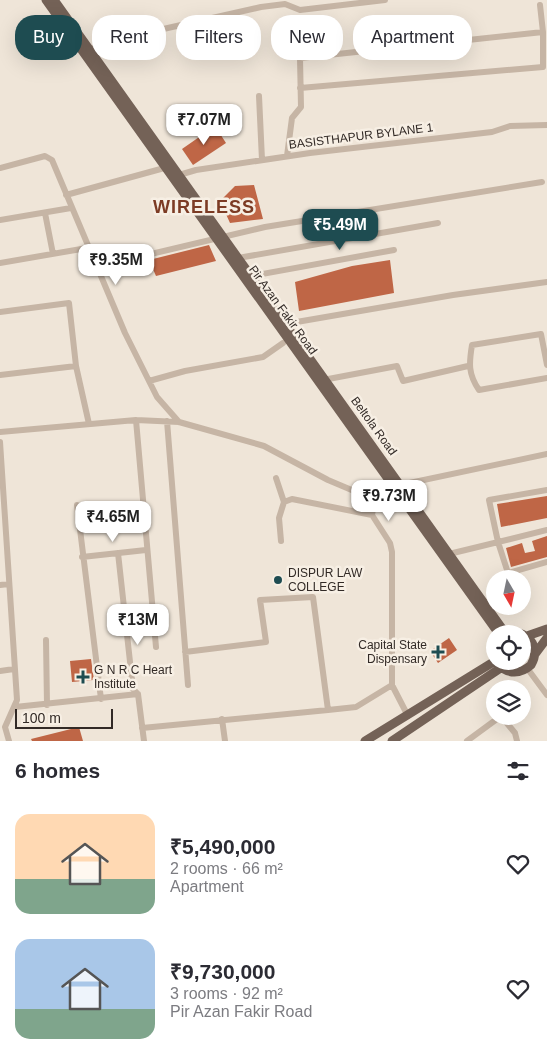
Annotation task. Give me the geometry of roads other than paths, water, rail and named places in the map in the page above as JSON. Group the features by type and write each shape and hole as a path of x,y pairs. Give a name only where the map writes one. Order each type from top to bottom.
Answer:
{"main road":[{"name":"Pir Azan Fakir Road","path":"46,0 169,167 179,175 204,207 216,238 238,258 285,324 322,381"},
{"name":"Pir Azan Fakir Road","path":"54,0 216,238 322,381 493,625"},
{"path":"396,485 501,625"},
{"path":"531,633 547,629"},
{"path":"531,661 547,638"},
{"path":"531,642 535,654"},
{"path":"365,741 486,670"},
{"path":"399,739 489,670"},
{"path":"379,741 389,727"}],"street":[{"path":"90,51 98,45 110,41 261,7 285,4 300,10 385,0"},
{"path":"300,88 543,66 543,3"},
{"path":"287,156 292,118 301,108 300,58 543,32"},
{"path":"259,96 262,160"},
{"name":"BASISTHAPUR BYLANE 1","path":"179,175 196,170 287,156 492,132 510,126 547,125"},
{"path":"0,168 45,156 50,158 87,248 149,381 157,397 179,422"},
{"path":"66,195 169,167"},
{"path":"96,267 275,225 542,182"},
{"path":"0,220 71,208"},
{"path":"45,213 53,254"},
{"path":"238,258 438,223"},
{"path":"0,263 87,248"},
{"path":"251,276 394,250"},
{"path":"285,324 453,295 547,282"},
{"path":"0,312 68,302 76,366 89,424"},
{"path":"547,365 541,334 472,345 468,366 472,380 479,390 547,378"},
{"path":"149,381 185,371 263,357 283,343"},
{"path":"0,375 76,366"},
{"path":"322,381 397,366 403,381 468,366"},
{"path":"136,420 156,647"},
{"path":"0,432 136,420 179,422 264,446 328,480 354,491 383,491 396,485 547,454"},
{"path":"167,421 188,685"},
{"path":"0,442 3,515 17,700 5,727 8,740 0,740"},
{"path":"276,478 284,502 279,518 281,541"},
{"path":"547,490 489,500 498,542 508,574 547,562"},
{"path":"376,491 372,515 390,543 392,552 392,685 408,716"},
{"path":"284,502 292,499 372,515"},
{"path":"77,505 82,558 101,699"},
{"path":"449,554 547,530"},
{"path":"82,558 146,550"},
{"path":"118,553 133,689 138,694 144,741"},
{"path":"0,585 9,584"},
{"path":"185,652 266,642 260,600 313,597 328,710"},
{"path":"46,640 47,705"},
{"path":"0,670 14,669"},
{"path":"528,670 547,695"},
{"path":"142,728 356,707 392,685"},
{"path":"15,708 138,694"},
{"path":"222,719 225,741"},
{"path":"467,741 489,725"},
{"path":"508,725 515,733 518,741"}],"place":[{"name":"DISPUR LAW COLLEGE","path":"278,580"},
{"name":"Capital State Dispensary","path":"438,652"},
{"name":"G N R C Heart Institute","path":"83,677"}],"district":[{"name":"WIRELESS","path":"204,207"}]}
